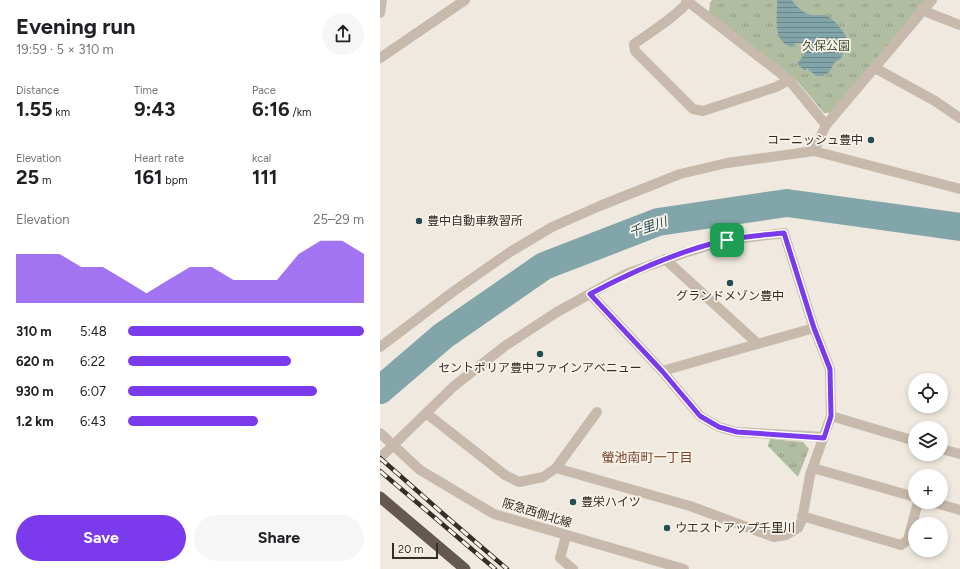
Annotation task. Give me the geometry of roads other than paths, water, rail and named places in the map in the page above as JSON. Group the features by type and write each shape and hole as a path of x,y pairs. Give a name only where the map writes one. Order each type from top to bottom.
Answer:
{"highway":[{"path":"380,497 465,569"}],"street":[{"path":"380,12 382,0"},
{"path":"380,58 465,0"},
{"path":"814,151 826,125 932,0"},
{"path":"789,80 776,88 703,111 693,109 635,51 634,44 671,17 687,1 789,80 826,125"},
{"path":"923,9 929,13 960,25"},
{"path":"875,68 935,101 960,118"},
{"path":"380,347 454,291 510,252 552,227 680,174 727,163 814,151 960,188"},
{"path":"380,458 454,386 506,346 558,312 590,294 626,274 665,259 727,240 784,233 814,328 830,369 831,416 810,476 798,528 786,535 774,537 690,506 556,468"},
{"path":"665,259 758,344"},
{"path":"590,294 662,371 700,416 719,427 737,432 824,438"},
{"path":"662,371 814,328"},
{"path":"426,413 505,475 519,482 543,477 556,468 597,412"},
{"path":"831,416 908,439"},
{"name":"阪急西側北線","path":"380,433 420,470 494,514 655,565 684,569"},
{"path":"948,450 960,454"},
{"path":"813,468 908,495"},
{"path":"948,507 960,510"},
{"path":"802,516 901,545 908,540 916,509"},
{"path":"566,536 560,558 573,569"}],"water":[{"path":"777,0 792,0 797,7 809,14 827,16 835,22 846,36 845,49 841,58 834,63 830,71 823,76 816,76 807,68 805,71 797,64 807,51 803,43 795,43 792,47 785,44 781,39 778,34 777,27"}],"waterway":[{"name":"千里川","path":"380,390 443,336 544,266 658,222 787,203 960,227"}],"railway":[{"path":"380,458 507,569"},
{"path":"380,471 495,569"}],"place":[{"name":"コーニッシュ豊中","path":"871,140"},
{"name":"豊中自動車教習所","path":"419,221"},
{"name":"グランドメゾン豊中","path":"730,283"},
{"name":"セントポリア豊中ファインアベニュー","path":"540,354"},
{"name":"豊栄ハイツ","path":"573,502"},
{"name":"ウエストアップ千里川","path":"667,528"}],"district":[{"name":"螢池南町一丁目","path":"647,457"}],"park label":[{"name":"久保公園","path":"826,46"}]}
